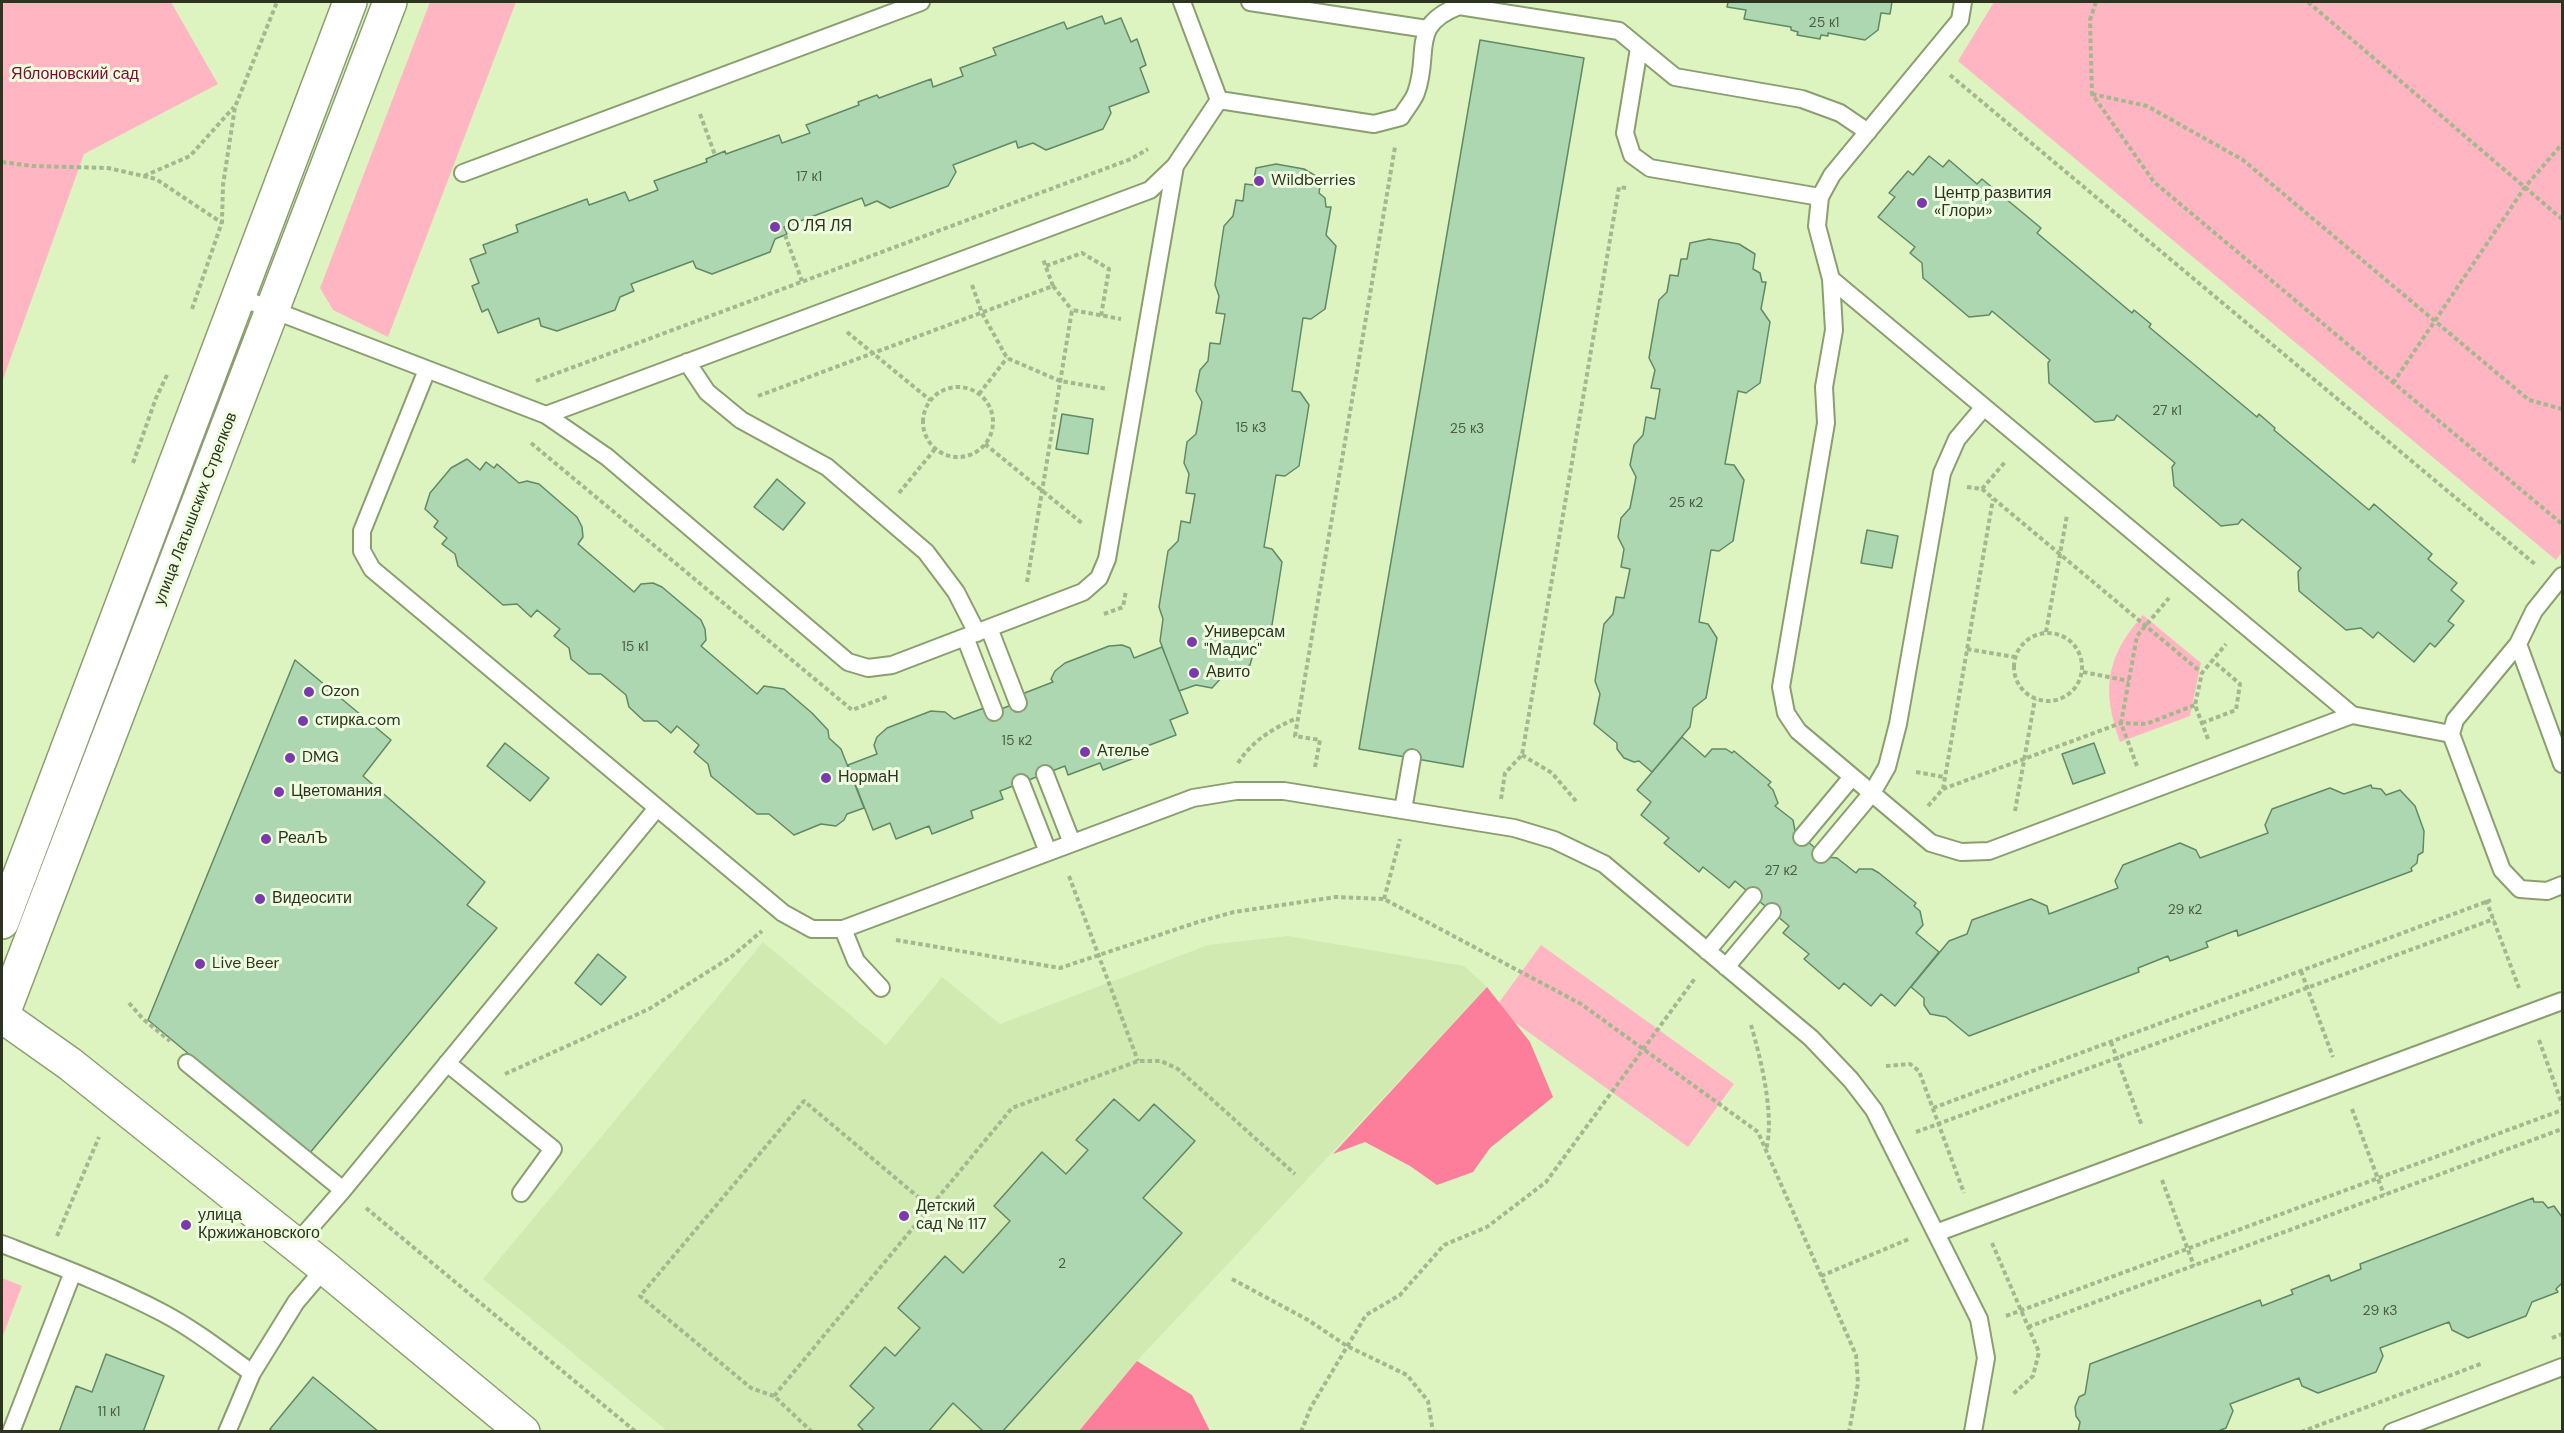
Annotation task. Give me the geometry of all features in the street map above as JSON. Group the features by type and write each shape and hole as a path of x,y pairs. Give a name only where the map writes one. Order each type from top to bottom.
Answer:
{"street":[{"path":"2,922 350,2"},
{"name":"улица Латышских Стрелков","path":"2,1016 390,2"},
{"path":"2,1016 70,1064 325,1268 523,1431"}],"lane":[{"path":"463,173 921,2"},
{"path":"1182,2 1219,100"},
{"path":"1251,2 1427,29"},
{"path":"1964,2 1960,20 1832,175 1820,197 1817,226 1831,279 1834,330 1824,387 1826,423 1781,687 1786,712 1798,731 1930,843 1961,852 1989,851 2352,715"},
{"path":"1219,100 1374,124 1401,117 1416,94 1427,29 1439,14 1459,6 1619,31 1675,77 1802,99 1840,113 1868,132"},
{"path":"1640,48 1625,133 1632,155 1650,168 1820,197"},
{"path":"546,415 1150,190 1175,166 1219,100"},
{"path":"239,297 546,415 607,457 848,662 868,668 892,665 1083,592 1099,578 1107,559 1175,166"},
{"path":"1831,279 2352,715 2451,734"},
{"path":"687,362 707,392 741,420 826,467 927,552 956,592 1018,703"},
{"path":"427,370 362,531 362,551 372,569 783,913 812,929 843,929 1193,798 1236,791 1284,791 1514,828 1554,840 1604,864 1811,1038 1851,1080 1874,1110 1979,1319 1986,1358 1973,1431"},
{"path":"1821,854 1872,793 1887,767 1898,724 1940,482 1957,439 1984,407"},
{"path":"2560,579 2534,611 2518,645 2455,720 2451,734 2502,870 2520,889 2547,891 2562,885"},
{"path":"977,633 994,712"},
{"path":"2518,645 2562,764"},
{"path":"1402,810 1412,758"},
{"path":"1045,774 1072,843"},
{"path":"1802,837 1852,777"},
{"path":"1021,783 1048,852"},
{"path":"295,1245 343,1190 657,808"},
{"path":"1707,951 1753,896"},
{"path":"1726,967 1772,912"},
{"path":"843,929 856,961 881,988"},
{"path":"1936,1233 2562,1001"},
{"path":"187,1063 343,1190"},
{"path":"447,1063 553,1149 521,1193"},
{"path":"2,1244 74,1272 164,1313 252,1372"},
{"path":"227,1431 252,1372 296,1302 325,1268"},
{"path":"10,1431 74,1272"},
{"path":"2392,1431 2562,1367"}],"path":[{"path":"224,233 223,185 235,107 277,2"},
{"path":"2096,2 2091,20 2092,94 2154,182 2562,524"},
{"path":"2308,2 2562,219"},
{"path":"1930,58 2560,579"},
{"path":"2092,94 2147,106 2243,160 2529,400 2562,409"},
{"path":"143,176 190,156 235,107"},
{"path":"1314,775 1320,740 1295,736 1401,117"},
{"path":"710,141 715,155"},
{"path":"2393,383 2525,187 2562,144"},
{"path":"504,399 543,376 1131,159 1151,147"},
{"path":"2,162 32,166 108,168 156,179 222,222"},
{"path":"1500,806 1505,773 1522,755 1619,187 1629,189"},
{"path":"190,315 222,222"},
{"path":"1034,233 1053,286 1071,310 1148,324"},
{"path":"785,235 802,281"},
{"path":"1046,266 1082,253 1109,269 1101,316"},
{"path":"962,260 982,313 1007,357 1060,381 1136,394"},
{"path":"726,408 1053,286"},
{"path":"1022,615 1071,310"},
{"path":"823,312 930,400"},
{"path":"979,394 1007,357"},
{"path":"131,471 156,398 171,366"},
{"path":"962,387 979,394 990,408 992,427 986,444 970,455 952,457 935,450 925,435 922,417 930,400 945,389 962,387"},
{"path":"1982,489 2024,440"},
{"path":"531,442 852,710 897,693"},
{"path":"986,444 1109,546"},
{"path":"881,513 935,450"},
{"path":"1940,482 1982,489 2202,673"},
{"path":"2046,633 2073,482"},
{"path":"1943,789 1993,498"},
{"path":"2146,792 2121,723 2137,636 2187,577"},
{"path":"1103,615 1124,607 1127,584"},
{"path":"2218,765 2195,705 2202,673 2243,624"},
{"path":"2046,633 2062,635 2074,644 2082,657 2083,672 2077,687 2065,698 2050,702 2035,699 2021,689 2014,674 2015,657 2022,645 2033,636 2046,633"},
{"path":"1967,649 2015,657"},
{"path":"2202,723 2236,710 2240,684 2212,660"},
{"path":"2083,672 2129,681"},
{"path":"2009,843 2035,699"},
{"path":"1910,826 1943,789 2121,723 2145,724 2195,705"},
{"path":"1233,769 1247,749 1269,731 1298,718"},
{"path":"1522,755 1552,773 1576,801"},
{"path":"1384,899 1401,834"},
{"path":"1066,870 1138,1060"},
{"path":"1933,1108 2520,889"},
{"path":"2483,891 2562,1104"},
{"path":"843,929 1060,968 1234,912 1336,897 1384,899 1581,1004 1758,1132 1856,1355 1858,1383 1849,1431"},
{"path":"476,1087 649,1010 731,957 783,913"},
{"path":"1910,1135 2494,919"},
{"path":"904,941 911,934"},
{"path":"1301,1431 1311,1407 1366,1315 1400,1295 1444,1245 1486,1227 1546,1182 1698,975 1706,981"},
{"path":"129,1003 143,1019 183,1051 187,1063"},
{"path":"1756,1022 1748,1016 1761,1058 1770,1135 1766,1150"},
{"path":"774,1396 1012,1108 1138,1060 1161,1061 1178,1070 1295,1174"},
{"path":"1886,1066 1910,1064 1919,1071 1977,1218 2039,1352 2033,1376 2013,1394"},
{"path":"812,1431 774,1396 751,1388 640,1296 804,1101 930,1207"},
{"path":"2001,1319 2562,1110"},
{"path":"2028,1327 2562,1129"},
{"path":"46,1261 99,1137"},
{"path":"343,1190 636,1431"},
{"path":"1821,1276 1912,1238"},
{"path":"1232,1279 1308,1320 1347,1346 1407,1375 1428,1401 1433,1431"},
{"path":"2541,1342 2562,1334"},
{"path":"2301,1431 2486,1362"}],"shaded area":[{"name":"Детский сад № 117","path":"1288,936 1464,966 1487,987 1137,1361 1079,1431 667,1431 483,1279 763,942 886,1045 942,977 1000,1024 1208,945"},
{"path":"1487,987 1530,1042 1553,1097 1490,1148 1473,1172 1437,1185 1410,1166 1365,1142 1333,1154"},
{"path":"1137,1361 1192,1395 1210,1431 1079,1431"}],"green space":[{"name":"Яблоновский сад","path":"2,2 171,2 218,84 84,154 2,382"},
{"path":"430,2 516,2 388,337 333,310 320,288"},
{"path":"1994,2 2562,2 2562,552 2556,560 1958,61"},
{"path":"2143,615 2201,663 2190,716 2120,742 2110,706 2110,674 2121,645"},
{"path":"1541,945 1734,1084 1688,1147 1495,1008"},
{"path":"2,1278 22,1286 2,1338"}],"building":[{"path":"1728,2 1892,2 1890,14 1881,13 1878,30 1865,40 1828,33 1828,36 1821,35 1820,39 1797,35 1798,32 1791,30 1791,27 1744,19 1746,10 1727,7"},
{"path":"1102,16 1105,24 1121,18 1131,42 1137,39 1146,65 1140,68 1149,92 1109,107 1111,113 1103,129 1046,150 1033,143 1018,148 1016,141 953,165 956,172 948,186 890,208 877,201 865,206 862,198 784,227 787,234 775,239 770,252 712,274 696,268 693,261 631,284 634,291 620,297 615,310 557,331 541,326 539,318 498,333 488,309 482,312 472,286 479,283 470,259 486,253 483,245 518,232 516,225 587,199 589,205 625,192 629,201 658,190 654,181 707,162 706,159 725,151 726,154 779,135 782,143 810,133 806,125 859,105 858,102 877,95 879,98 931,79 933,87 963,76 960,68 996,55 993,48 1064,22 1067,29"},
{"path":"1480,40 1584,58 1463,767 1359,749"},
{"path":"1929,156 1943,167 1949,160 1977,184 1982,179 2041,228 2037,233 2132,313 2134,310 2151,324 2149,327 2257,417 2259,414 2275,428 2274,430 2369,510 2374,504 2432,554 2428,559 2457,583 2451,590 2464,601 2448,621 2454,625 2435,647 2430,643 2414,662 2378,632 2373,638 2361,628 2346,630 2299,591 2298,572 2301,568 2242,519 2238,524 2221,526 2174,486 2172,467 2175,463 2117,415 2114,420 2095,422 2049,383 2048,363 2050,360 1992,311 1989,315 1969,317 1923,278 1922,263 1910,253 1915,247 1878,217 1895,197 1889,193 1908,171 1913,175"},
{"path":"1276,164 1304,169 1321,179 1319,193 1325,198 1326,207 1331,207 1326,235 1336,246 1325,309 1311,319 1303,318 1292,391 1300,392 1309,405 1299,466 1285,476 1276,475 1264,547 1272,549 1282,562 1272,625 1259,633 1250,665 1223,676 1212,688 1196,685 1179,691 1160,641 1163,619 1159,607 1168,551 1178,541 1181,521 1190,523 1195,494 1186,493 1189,474 1184,463 1187,442 1196,434 1202,402 1196,391 1200,370 1208,361 1210,343 1220,344 1225,314 1216,313 1219,296 1215,285 1224,226 1233,216 1236,200 1243,201 1245,184 1253,185 1256,168"},
{"path":"1709,239 1739,244 1755,254 1753,269 1760,273 1762,282 1766,282 1761,309 1770,322 1760,383 1746,393 1738,391 1725,464 1734,465 1744,480 1733,541 1719,551 1711,550 1699,622 1708,624 1717,638 1706,698 1693,708 1690,727 1652,772 1639,761 1634,762 1624,758 1617,749 1617,743 1594,724 1600,694 1595,681 1604,624 1613,614 1616,597 1624,598 1630,569 1621,567 1624,549 1618,537 1621,518 1630,508 1636,477 1630,465 1634,445 1643,435 1646,417 1655,419 1660,389 1651,388 1655,370 1649,358 1659,300 1667,292 1670,275 1678,276 1681,259 1687,259 1690,243"},
{"path":"1062,414 1093,419 1088,454 1056,449"},
{"path":"467,459 480,470 486,462 494,468 497,464 519,483 527,481 539,484 577,517 582,527 583,537 578,544 634,592 641,584 653,583 662,587 701,620 706,640 701,646 757,694 764,686 784,689 812,713 828,730 829,738 841,749 864,808 847,814 844,820 836,826 821,824 794,835 769,814 757,814 711,776 708,764 694,752 699,745 677,726 671,733 657,721 644,721 629,707 626,695 601,674 589,674 571,659 569,648 554,636 560,629 537,610 531,617 517,604 503,605 458,566 455,554 442,544 447,538 434,527 438,521 425,509 430,493 451,468"},
{"path":"777,479 805,503 783,530 754,507"},
{"path":"1867,530 1898,536 1892,568 1861,563"},
{"path":"1122,645 1130,648 1134,658 1162,647 1188,713 1170,720 1176,735 1142,748 1145,754 1103,770 1100,763 1068,775 1065,766 1000,791 1003,799 971,811 973,818 932,834 929,826 896,839 890,823 873,830 848,765 877,754 874,745 877,737 887,728 931,711 945,712 954,719 984,708 986,715 1024,700 1022,694 1053,682 1051,679 1055,671 1065,663 1109,646"},
{"path":"295,660 391,740 363,776 485,882 467,905 497,928 309,1154 148,1020"},
{"path":"1682,737 1705,757 1712,749 1726,749 1732,753 1734,751 1771,782 1768,785 1773,790 1778,803 1775,806 1793,820 1795,831 1826,857 1837,858 1856,873 1859,869 1872,869 1916,903 1914,906 1920,911 1923,925 1916,933 1939,952 1895,1006 1881,994 1871,1006 1844,983 1839,989 1804,959 1809,954 1783,933 1789,926 1735,881 1729,888 1703,867 1699,872 1664,843 1669,838 1641,815 1651,802 1637,790"},
{"path":"505,743 549,778 530,801 487,766"},
{"path":"2094,743 2105,773 2073,784 2062,754"},
{"path":"2371,785 2372,788 2381,789 2386,795 2400,790 2415,806 2424,831 2423,852 2418,855 2417,863 2411,868 2412,871 2238,936 2237,930 2206,942 2208,947 2170,961 2168,956 2138,968 2139,972 1969,1036 1946,1017 1930,1014 1924,1005 1924,998 1911,987 1949,941 1967,934 1972,920 2031,899 2047,906 2049,914 2118,888 2115,881 2123,865 2180,843 2196,850 2200,858 2268,833 2265,825 2272,809 2330,788 2344,794"},
{"path":"598,954 626,977 601,1005 575,983"},
{"path":"1114,1099 1139,1121 1154,1104 1195,1141 1143,1198 1182,1233 1002,1432 984,1432 953,1403 928,1432 865,1432 858,1425 874,1408 850,1386 885,1347 895,1356 920,1328 898,1308 945,1256 963,1273 1010,1221 994,1206 1042,1152 1066,1174 1088,1150 1076,1140"},
{"path":"2533,1198 2534,1202 2543,1202 2548,1208 2554,1206 2562,1217 2562,1283 2556,1289 2558,1292 2532,1302 2526,1316 2468,1338 2452,1330 2449,1322 2380,1348 2383,1356 2376,1372 2318,1393 2302,1386 2299,1378 2230,1404 2233,1411 2226,1428 2216,1432 2078,1432 2080,1422 2076,1416 2075,1407 2079,1397 2085,1394 2090,1364 2260,1300 2262,1306 2293,1294 2291,1290 2329,1275 2331,1281 2361,1269 2360,1264"},
{"path":"106,1354 164,1376 143,1432 59,1432 76,1386 92,1392"},
{"path":"313,1377 379,1432 273,1432 270,1429"}],"place":[{"name":"Wildberries","path":"1259,181"},
{"name":"Центр развития «Глори»","path":"1922,203"},
{"name":"О ЛЯ ЛЯ","path":"775,227"},
{"name":"Универсам \"Мадис\"","path":"1192,642"},
{"name":"Авито","path":"1194,673"},
{"name":"Ozon","path":"309,692"},
{"name":"стирка.com","path":"303,721"},
{"name":"Ателье","path":"1085,752"},
{"name":"DMG","path":"290,758"},
{"name":"НормаН","path":"826,778"},
{"name":"Цветомания","path":"279,792"},
{"name":"РеалЪ","path":"266,839"},
{"name":"Видеосити","path":"260,899"},
{"name":"Live Beer","path":"200,964"},
{"name":"Детский сад № 117","path":"904,1216"},
{"name":"улица Кржижановского","path":"186,1225"}]}
